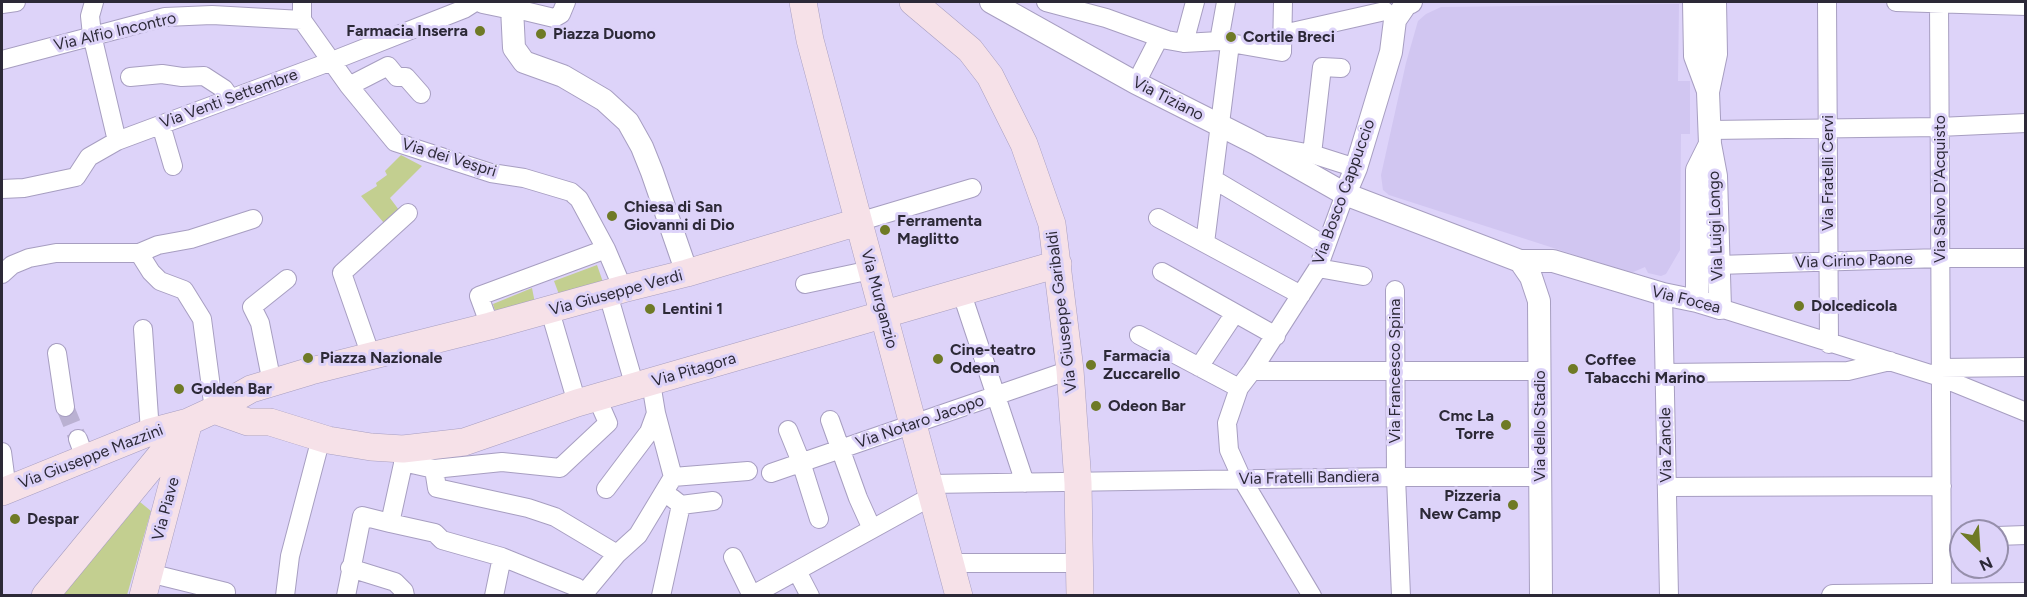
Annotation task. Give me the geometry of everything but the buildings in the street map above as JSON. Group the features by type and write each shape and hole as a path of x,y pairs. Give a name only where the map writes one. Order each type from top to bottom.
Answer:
{"main road":[{"name":"Via Murganzio","path":"803,2 810,40 950,563 956,595"},
{"name":"Via Giuseppe Garibaldi","path":"913,2 970,50 990,76 1024,144 1052,225 1070,370 1078,483 1080,596"},
{"name":"Via Giuseppe Verdi","path":"272,383 550,311 858,222"},
{"name":"Via Pitagora","path":"214,410 248,422 270,422 323,442 370,447 403,456 464,442 587,401 1058,264"},
{"name":"Via Giuseppe Mazzini","path":"4,491 81,448 188,422 251,388 272,383"},
{"path":"45,596 188,422"},
{"name":"Via Piave","path":"146,584 188,422"},
{"path":"142,435 153,465"}],"street":[{"path":"2,4 16,2"},
{"path":"94,2 90,16 92,35 117,141"},
{"path":"302,2 302,20"},
{"path":"474,4 512,8 554,18 561,14 566,2"},
{"name":"Via Tiziano","path":"991,2 1136,83 1257,144 1346,194"},
{"path":"1046,2 1106,18 1169,42 1282,52 1287,33 1282,3"},
{"path":"1136,83 1169,42 1195,2"},
{"path":"1205,243 1220,125 1226,48 1226,2"},
{"path":"1287,33 1387,11 1411,2"},
{"name":"Via Luigi Longo","path":"1694,2 1695,56 1708,92"},
{"name":"Via Luigi Longo","path":"1715,2 1716,54 1708,92 1710,137 1716,176 1720,308"},
{"name":"Via Fratelli Cervi","path":"1827,2 1829,344"},
{"path":"1896,2 2025,6"},
{"name":"Via Salvo D'Acquisto","path":"1939,3 1942,594"},
{"name":"Via Venti Settembre","path":"2,189 24,188 76,177 89,158 117,141 332,61 474,4"},
{"path":"512,8 514,48 524,62 562,76 604,100 628,122 642,147 652,172 687,273"},
{"name":"Via Bosco Cappuccio","path":"1312,596 1242,479 1229,450 1227,423 1239,388 1276,336 1318,268 1356,168 1391,52 1387,11"},
{"name":"Via Alfio Incontro","path":"2,60 165,17 212,15 302,20"},
{"name":"Via dei Vespri","path":"302,20 350,86 395,142 491,173 524,178 571,192 579,200 606,249 643,385 656,413 669,484"},
{"path":"350,86 388,66 397,76 406,77 421,94"},
{"path":"1312,154 1322,67 1341,68"},
{"path":"130,77 162,74 182,77 204,76 224,89 231,99"},
{"path":"1710,137 1827,129 2025,123"},
{"path":"161,125 173,166"},
{"name":"Via Luigi Longo","path":"1697,301 1696,170 1710,137"},
{"path":"1257,144 1312,154 1356,168"},
{"path":"1213,179 1326,246"},
{"path":"858,222 972,188"},
{"name":"Via Focea","path":"1346,194 1520,261 1553,261 1663,294 1697,301 1829,344 1940,372 2025,412"},
{"path":"371,356 342,273 408,213"},
{"path":"1158,218 1301,295"},
{"path":"2,274 12,265 29,258 56,253 139,253 158,245 191,239 254,219"},
{"path":"490,326 479,296 606,249"},
{"path":"139,253 150,272 160,281 184,290 202,319 214,410"},
{"name":"Via Cirino Paone","path":"1718,265 1940,258 2025,258"},
{"name":"Via dello Stadio","path":"1520,261 1531,277 1539,301 1541,596"},
{"path":"1318,268 1363,276"},
{"path":"805,284 871,270"},
{"path":"1162,272 1276,336"},
{"path":"272,383 260,323 252,307 287,279"},
{"name":"Via Francesco Spina","path":"1395,290 1396,477 1401,596"},
{"path":"961,291 1025,483"},
{"name":"Via Zancle","path":"1663,294 1669,596"},
{"path":"403,456 412,464 434,469 502,462 560,468 608,423 587,401 550,311"},
{"path":"1199,367 1235,313"},
{"path":"142,329 142,435"},
{"path":"1139,335 1239,388"},
{"path":"57,353 65,407"},
{"path":"1664,374 1848,371 1892,361"},
{"path":"1940,372 2025,367"},
{"name":"Via Notaro Jacopo","path":"771,472 1070,370"},
{"path":"1252,371 1540,372"},
{"path":"606,489 649,432 656,413"},
{"path":"830,420 858,498 872,529"},
{"path":"788,430 819,519"},
{"path":"285,596 290,556 323,442"},
{"path":"2,452 4,491"},
{"path":"390,523 403,456"},
{"path":"434,469 437,488 528,508 555,517 617,554"},
{"path":"346,596 362,516 435,533 442,540 502,557 576,587 583,594 617,554 638,535 669,484 748,471"},
{"name":"Via Fratelli Bandiera","path":"930,490 1025,483 1540,477"},
{"path":"661,596 681,505 669,484"},
{"path":"1667,487 1942,486"},
{"path":"733,557 752,595 872,529 930,490"},
{"path":"681,505 713,501"},
{"path":"2009,536 2025,535"},
{"path":"1942,538 1949,538"},
{"path":"494,596 502,557"},
{"path":"950,563 1080,563"},
{"path":"350,568 395,582 404,591 405,596"},
{"path":"797,571 810,596"},
{"path":"146,584 226,592"},
{"path":"1833,596 2025,594"}],"shaded area":[{"path":"1679,4 1678,81 1690,81 1690,134 1681,134 1680,250 1666,274 1661,276 1648,273 1645,267 1631,273 1389,195 1383,190 1381,175 1406,63 1418,21 1426,14 1441,7"}],"green space":[{"path":"401,155 422,166 390,198 399,210 384,223 361,196 377,186 376,183 387,175 385,171"},
{"path":"597,265 604,285 560,297 554,281"},
{"path":"532,288 535,303 496,314 493,304"},
{"path":"140,502 151,511 127,595 62,596"}],"tunnel":[{"path":"65,407 78,439"}],"place":[{"name":"Farmacia Inserra","path":"480,31"},
{"name":"Piazza Duomo","path":"541,34"},
{"name":"Cortile Breci","path":"1231,37"},
{"name":"Chiesa di San Giovanni di Dio","path":"612,216"},
{"name":"Ferramenta Maglitto","path":"885,230"},
{"name":"Dolcedicola","path":"1799,306"},
{"name":"Lentini 1","path":"650,309"},
{"name":"Piazza Nazionale","path":"308,358"},
{"name":"Cine-teatro Odeon","path":"938,359"},
{"name":"Farmacia Zuccarello","path":"1091,365"},
{"name":"Coffee Tabacchi Marino","path":"1573,369"},
{"name":"Golden Bar","path":"179,389"},
{"name":"Odeon Bar","path":"1096,406"},
{"name":"Cmc La Torre","path":"1506,425"},
{"name":"Pizzeria New Camp","path":"1513,505"},
{"name":"Despar","path":"15,519"}]}
